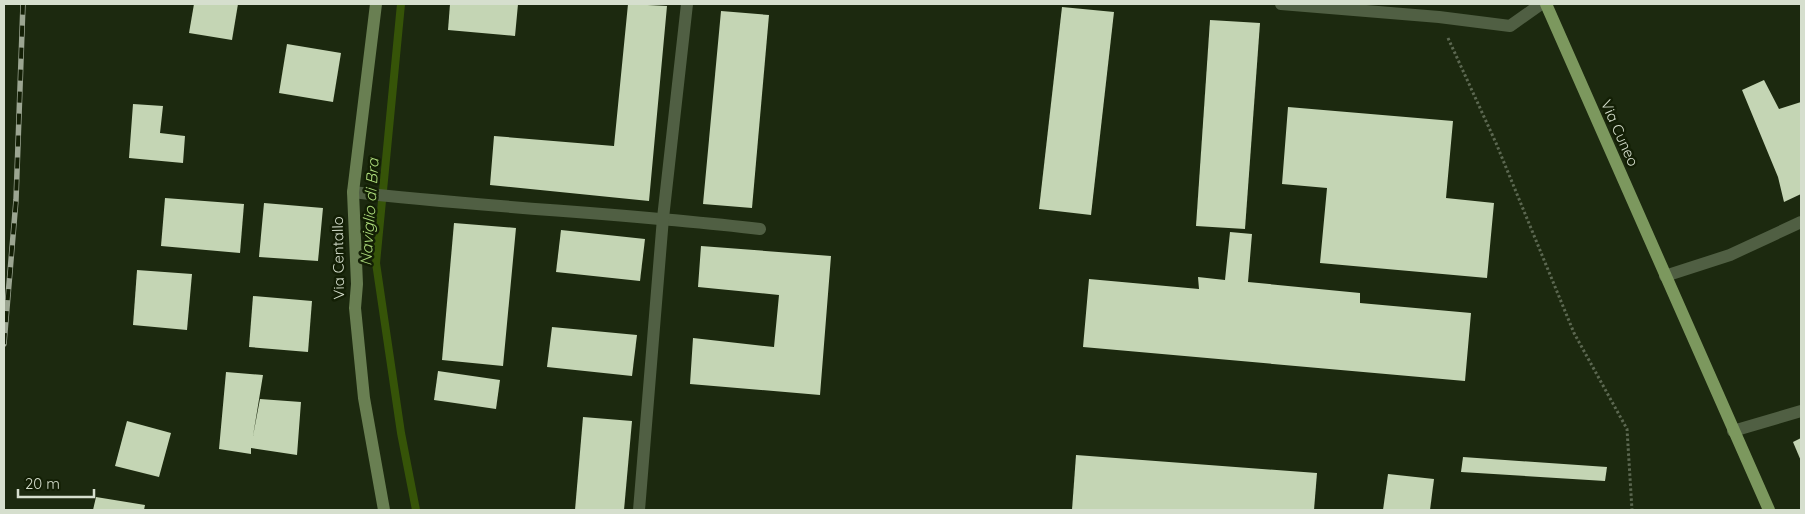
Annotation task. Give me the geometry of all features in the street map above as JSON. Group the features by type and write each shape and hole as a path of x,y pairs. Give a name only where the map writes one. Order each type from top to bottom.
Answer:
{"main road":[{"name":"Via Centallo","path":"376,4 359,193 355,308 364,398 384,510"},
{"name":"Via Cuneo","path":"1546,4 1768,510"}],"street":[{"path":"639,510 662,218 687,4"},
{"path":"1281,4 1439,17 1510,26 1541,4"},
{"path":"359,193 435,201 662,218 760,229"},
{"path":"1665,276 1730,255 1801,222"},
{"path":"1733,431 1801,411"}],"path":[{"path":"1439,17 1496,143 1574,333 1627,429 1632,510"}],"building":[{"path":"194,4 238,4 232,40 189,33"},
{"path":"450,4 518,4 515,36 448,30"},
{"path":"628,4 667,6 649,201 490,185 494,136 614,146"},
{"path":"1062,7 1114,12 1091,215 1039,209"},
{"path":"721,11 769,15 752,208 703,204"},
{"path":"1210,20 1260,23 1245,229 1196,226"},
{"path":"287,44 341,53 333,102 279,93"},
{"path":"1764,80 1779,109 1801,102 1801,194 1784,202 1778,177 1742,90"},
{"path":"133,104 163,106 160,133 185,136 183,163 129,158"},
{"path":"1288,107 1453,121 1446,198 1494,203 1487,278 1320,263 1327,188 1282,184"},
{"path":"165,198 244,204 240,253 161,246"},
{"path":"264,203 323,208 318,261 259,257"},
{"path":"454,223 516,228 503,366 442,360"},
{"path":"561,230 645,239 640,281 556,272"},
{"path":"1230,232 1252,234 1248,282 1360,293 1360,303 1471,313 1465,381 1083,347 1089,279 1199,289 1198,277 1225,280"},
{"path":"701,246 831,256 820,395 690,384 693,338 774,347 779,295 698,287"},
{"path":"137,270 192,274 187,330 133,325"},
{"path":"253,296 312,301 308,352 249,347"},
{"path":"552,327 637,335 632,376 547,367"},
{"path":"438,371 500,380 496,409 434,400"},
{"path":"226,372 263,375 253,436 260,399 301,402 297,455 251,448 251,454 219,449"},
{"path":"583,417 632,421 624,510 575,510"},
{"path":"127,421 171,433 159,477 115,466"},
{"path":"1801,438 1801,461 1793,442"},
{"path":"1076,455 1317,473 1314,510 1072,510"},
{"path":"1463,457 1607,467 1605,481 1461,472"},
{"path":"1388,474 1434,479 1430,510 1383,510"},
{"path":"96,497 145,505 144,510 93,510"}],"waterway":[{"name":"Naviglio di Bra","path":"401,4 376,263 401,433 416,510"}],"railway":[{"path":"4,344 16,200 23,4"}]}
